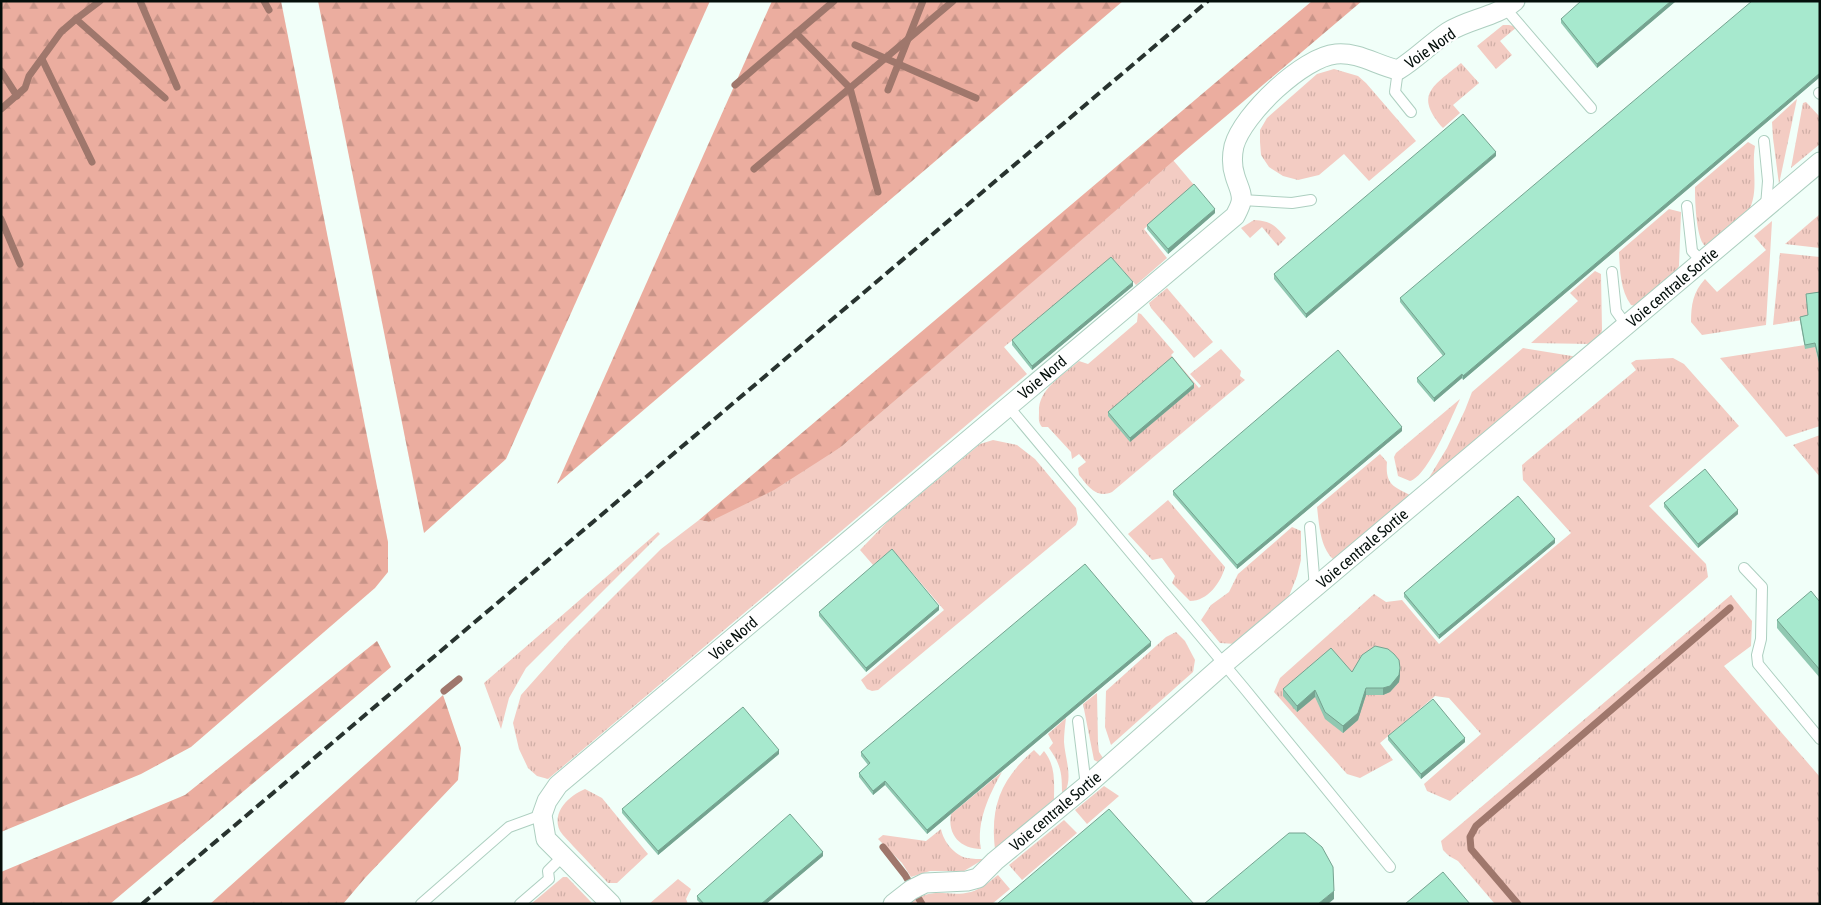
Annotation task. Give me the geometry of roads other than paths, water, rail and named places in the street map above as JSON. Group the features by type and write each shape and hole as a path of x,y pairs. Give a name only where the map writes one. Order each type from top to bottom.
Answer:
{"street":[{"name":"Voie Nord","path":"542,815 547,801 558,785 1235,216 1242,200 1233,163 1234,146 1252,114 1264,101 1298,72 1313,61 1335,54 1354,54 1398,70 1448,32 1510,5"},
{"name":"Voie centrale Sortie","path":"893,904 914,888 925,883 967,881 978,878 995,861 1086,786 1224,664 1820,162"},
{"path":"542,815 546,839 611,904"}],"lane":[{"path":"1510,5 1590,108"},
{"path":"1398,70 1395,92 1411,112"},
{"path":"1764,141 1768,181 1766,206"},
{"path":"1242,200 1292,203 1311,200"},
{"path":"1688,206 1692,251 1702,262"},
{"path":"1612,272 1616,311 1626,325"},
{"path":"1008,406 1224,664 1390,867"},
{"path":"1310,527 1315,588"},
{"path":"1744,568 1762,587 1761,639 1757,655 1758,664 1820,739"},
{"path":"1078,721 1086,786"},
{"path":"421,904 509,827 542,815"},
{"path":"520,904 549,879 548,870 562,857"}],"waterway":[{"path":"1,109 25,88 29,76 61,32 100,1"},
{"path":"140,1 177,87"},
{"path":"264,1 269,10"},
{"path":"735,85 834,1"},
{"path":"888,90 923,1"},
{"path":"754,169 953,1"},
{"path":"76,19 165,98"},
{"path":"796,33 850,88 878,192"},
{"path":"855,45 976,98"},
{"path":"42,59 92,162"},
{"path":"1,71 17,96"},
{"path":"1,219 20,264"},
{"path":"1518,904 1471,849 1470,837 1476,826 1730,608"},
{"path":"444,691 459,679"},
{"path":"883,847 905,875 922,904"}],"railway":[{"path":"142,904 1208,1"}]}
